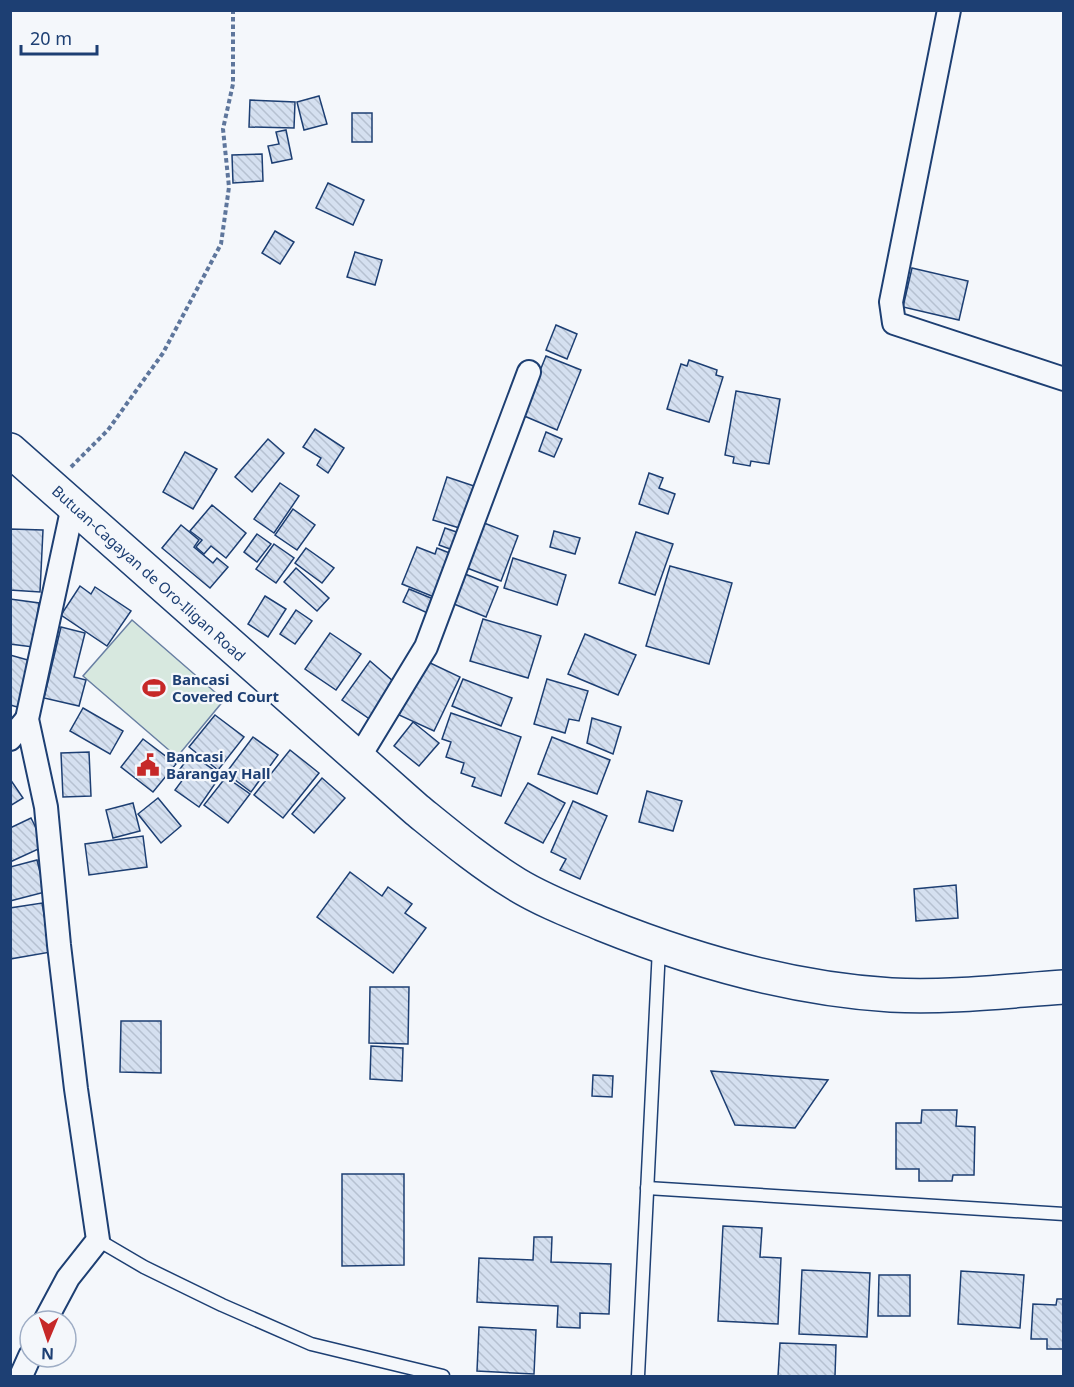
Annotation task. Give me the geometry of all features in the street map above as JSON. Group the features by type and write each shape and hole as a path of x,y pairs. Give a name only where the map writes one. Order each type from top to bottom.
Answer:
{"main road":[{"name":"Butuan-Cagayan de Oro-Iligan Road","path":"10,450 358,759 474,856 517,884 581,915 659,947 740,970 818,986 891,995 962,995 1064,987"}],"street":[{"path":"950,10 891,302 894,322 1064,379"},
{"path":"358,759 426,647 529,372"},
{"path":"51,1309 68,1278 98,1240 59,945 46,807 27,719 62,496"},
{"path":"10,739 27,719"}],"lane":[{"path":"638,1377 659,947"},
{"path":"647,1188 1064,1214"},
{"path":"98,1240 144,1267 222,1305 311,1344 443,1377"}],"path":[{"path":"62,496 163,353 221,244 229,187 223,129 233,84 233,10"}],"shaded area":[{"name":"Bancasi Covered Court","path":"132,620 224,700 177,757 83,676"}],"building":[{"path":"319,96 327,124 304,130 297,102"},
{"path":"250,100 295,102 294,128 249,127"},
{"path":"352,113 372,113 372,142 352,142"},
{"path":"286,130 292,159 272,163 268,146 279,144 276,132"},
{"path":"262,154 263,181 233,183 232,155"},
{"path":"328,183 364,200 353,225 316,208"},
{"path":"275,231 294,242 280,264 262,253"},
{"path":"355,252 382,260 375,285 347,277"},
{"path":"912,268 968,281 959,320 903,307"},
{"path":"556,325 577,334 567,359 546,350"},
{"path":"546,356 581,370 557,430 522,415"},
{"path":"689,360 717,370 716,375 723,377 709,422 667,409 681,364 687,366"},
{"path":"736,391 780,399 769,464 751,461 750,466 733,463 734,457 725,455"},
{"path":"315,429 344,448 328,473 317,465 321,458 303,447"},
{"path":"546,432 562,439 554,457 539,451"},
{"path":"268,439 284,453 252,492 235,477"},
{"path":"185,452 217,469 193,509 163,492"},
{"path":"649,473 663,478 659,488 675,494 668,514 639,504"},
{"path":"447,477 480,488 466,530 433,520"},
{"path":"280,483 299,496 274,533 254,519"},
{"path":"212,505 246,533 226,558 211,546 204,554 196,547 202,540 190,531"},
{"path":"293,509 315,525 297,550 275,535"},
{"path":"484,523 518,536 501,581 467,568"},
{"path":"181,525 199,540 194,547 213,563 217,558 228,567 210,588 162,548"},
{"path":"445,528 465,535 458,552 439,545"},
{"path":"10,529 43,530 40,592 10,590"},
{"path":"554,531 580,538 575,554 550,547"},
{"path":"636,532 673,544 655,595 619,583"},
{"path":"257,534 271,544 257,562 244,552"},
{"path":"274,544 294,558 276,583 256,569"},
{"path":"417,547 435,554 437,548 457,556 439,599 402,584"},
{"path":"306,548 334,568 322,583 295,563"},
{"path":"513,558 566,575 557,605 504,588"},
{"path":"670,566 732,583 709,664 646,646"},
{"path":"296,568 329,598 317,611 284,582"},
{"path":"460,572 498,587 486,617 449,602"},
{"path":"80,586 91,594 95,587 131,611 107,646 61,615"},
{"path":"409,589 438,601 432,615 403,602"},
{"path":"265,596 286,609 268,637 248,624"},
{"path":"10,599 39,603 33,647 10,644"},
{"path":"296,610 312,621 295,644 280,634"},
{"path":"483,619 541,636 528,678 470,661"},
{"path":"61,627 85,633 74,677 86,680 79,706 44,698"},
{"path":"330,633 361,654 336,690 305,669"},
{"path":"585,634 636,655 618,695 568,674"},
{"path":"10,655 35,662 21,708 10,705"},
{"path":"370,661 394,682 371,720 342,700"},
{"path":"426,661 460,677 434,731 399,715"},
{"path":"463,679 512,698 501,726 452,706"},
{"path":"547,679 588,691 579,721 569,719 565,733 534,724"},
{"path":"83,708 123,731 110,754 70,731"},
{"path":"451,713 521,737 501,796 472,786 475,778 461,773 464,763 446,757 451,742 442,739"},
{"path":"215,715 244,737 218,770 189,747"},
{"path":"592,718 621,727 613,754 587,743"},
{"path":"413,722 439,743 419,766 394,746"},
{"path":"253,737 278,755 251,792 226,773"},
{"path":"552,737 610,760 597,794 538,774"},
{"name":"Bancasi Barangay Hall","path":"143,739 176,764 153,792 121,767"},
{"path":"290,750 319,773 283,818 254,795"},
{"path":"89,752 91,796 63,797 61,753"},
{"path":"191,754 221,775 199,807 175,790 187,774 180,769"},
{"path":"226,777 250,794 228,823 204,805"},
{"path":"322,778 345,798 314,833 292,814"},
{"path":"10,779 23,798 10,806"},
{"path":"528,783 565,803 543,843 505,823"},
{"path":"647,791 682,801 673,831 639,822"},
{"path":"158,798 181,826 161,843 138,814"},
{"path":"573,801 607,816 580,879 560,870 566,859 551,852"},
{"path":"133,803 140,831 113,838 106,810"},
{"path":"31,818 45,846 10,862 10,828"},
{"path":"143,836 147,867 89,875 85,844"},
{"path":"37,860 45,892 10,901 10,867"},
{"path":"350,872 382,896 388,887 412,904 405,913 426,928 393,973 317,917"},
{"path":"956,885 958,918 916,921 914,889"},
{"path":"42,903 51,952 10,959 10,908"},
{"path":"370,987 409,987 408,1044 369,1043"},
{"path":"121,1021 161,1021 161,1073 120,1072"},
{"path":"371,1046 403,1048 402,1081 370,1079"},
{"path":"711,1071 828,1080 795,1128 735,1125"},
{"path":"593,1075 613,1076 612,1097 592,1096"},
{"path":"922,1110 957,1110 956,1126 975,1127 974,1175 953,1175 952,1181 919,1181 919,1169 896,1169 896,1123 921,1123"},
{"path":"342,1174 404,1174 404,1265 342,1266"},
{"path":"723,1226 762,1228 760,1257 781,1258 778,1324 718,1321"},
{"path":"534,1237 552,1237 551,1262 611,1264 609,1314 580,1313 580,1328 557,1327 558,1306 477,1302 479,1258 533,1260"},
{"path":"802,1270 870,1273 867,1337 799,1334"},
{"path":"961,1271 1024,1275 1020,1328 958,1324"},
{"path":"879,1275 910,1275 910,1316 878,1316"},
{"path":"1057,1299 1064,1299 1064,1349 1047,1349 1047,1339 1031,1339 1033,1304 1056,1305"},
{"path":"479,1327 536,1330 534,1374 477,1371"},
{"path":"780,1343 836,1345 835,1376 778,1376"}],"place":[{"name":"Bancasi Covered Court","path":"154,688"},
{"name":"Bancasi Barangay Hall","path":"148,765"}]}
